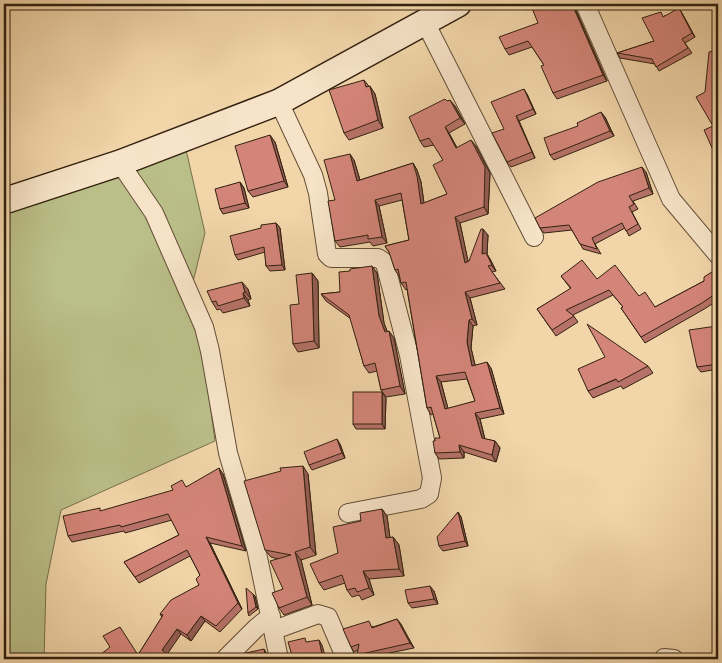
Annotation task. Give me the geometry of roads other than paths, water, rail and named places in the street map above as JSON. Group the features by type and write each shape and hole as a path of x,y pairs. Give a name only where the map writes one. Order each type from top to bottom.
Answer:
{"main road":[{"path":"4,201 120,163 279,102 458,4"}],"street":[{"path":"585,4 670,199 718,255"},
{"path":"426,22 534,237"},
{"path":"279,102 313,175 318,193 327,254 331,258 378,258 384,262 409,355 432,478 429,494 421,499 348,513"},
{"path":"120,163 154,213 204,327 228,453 256,548 279,659"},
{"path":"225,659 256,628 318,614 324,614 328,617 346,659"}]}
